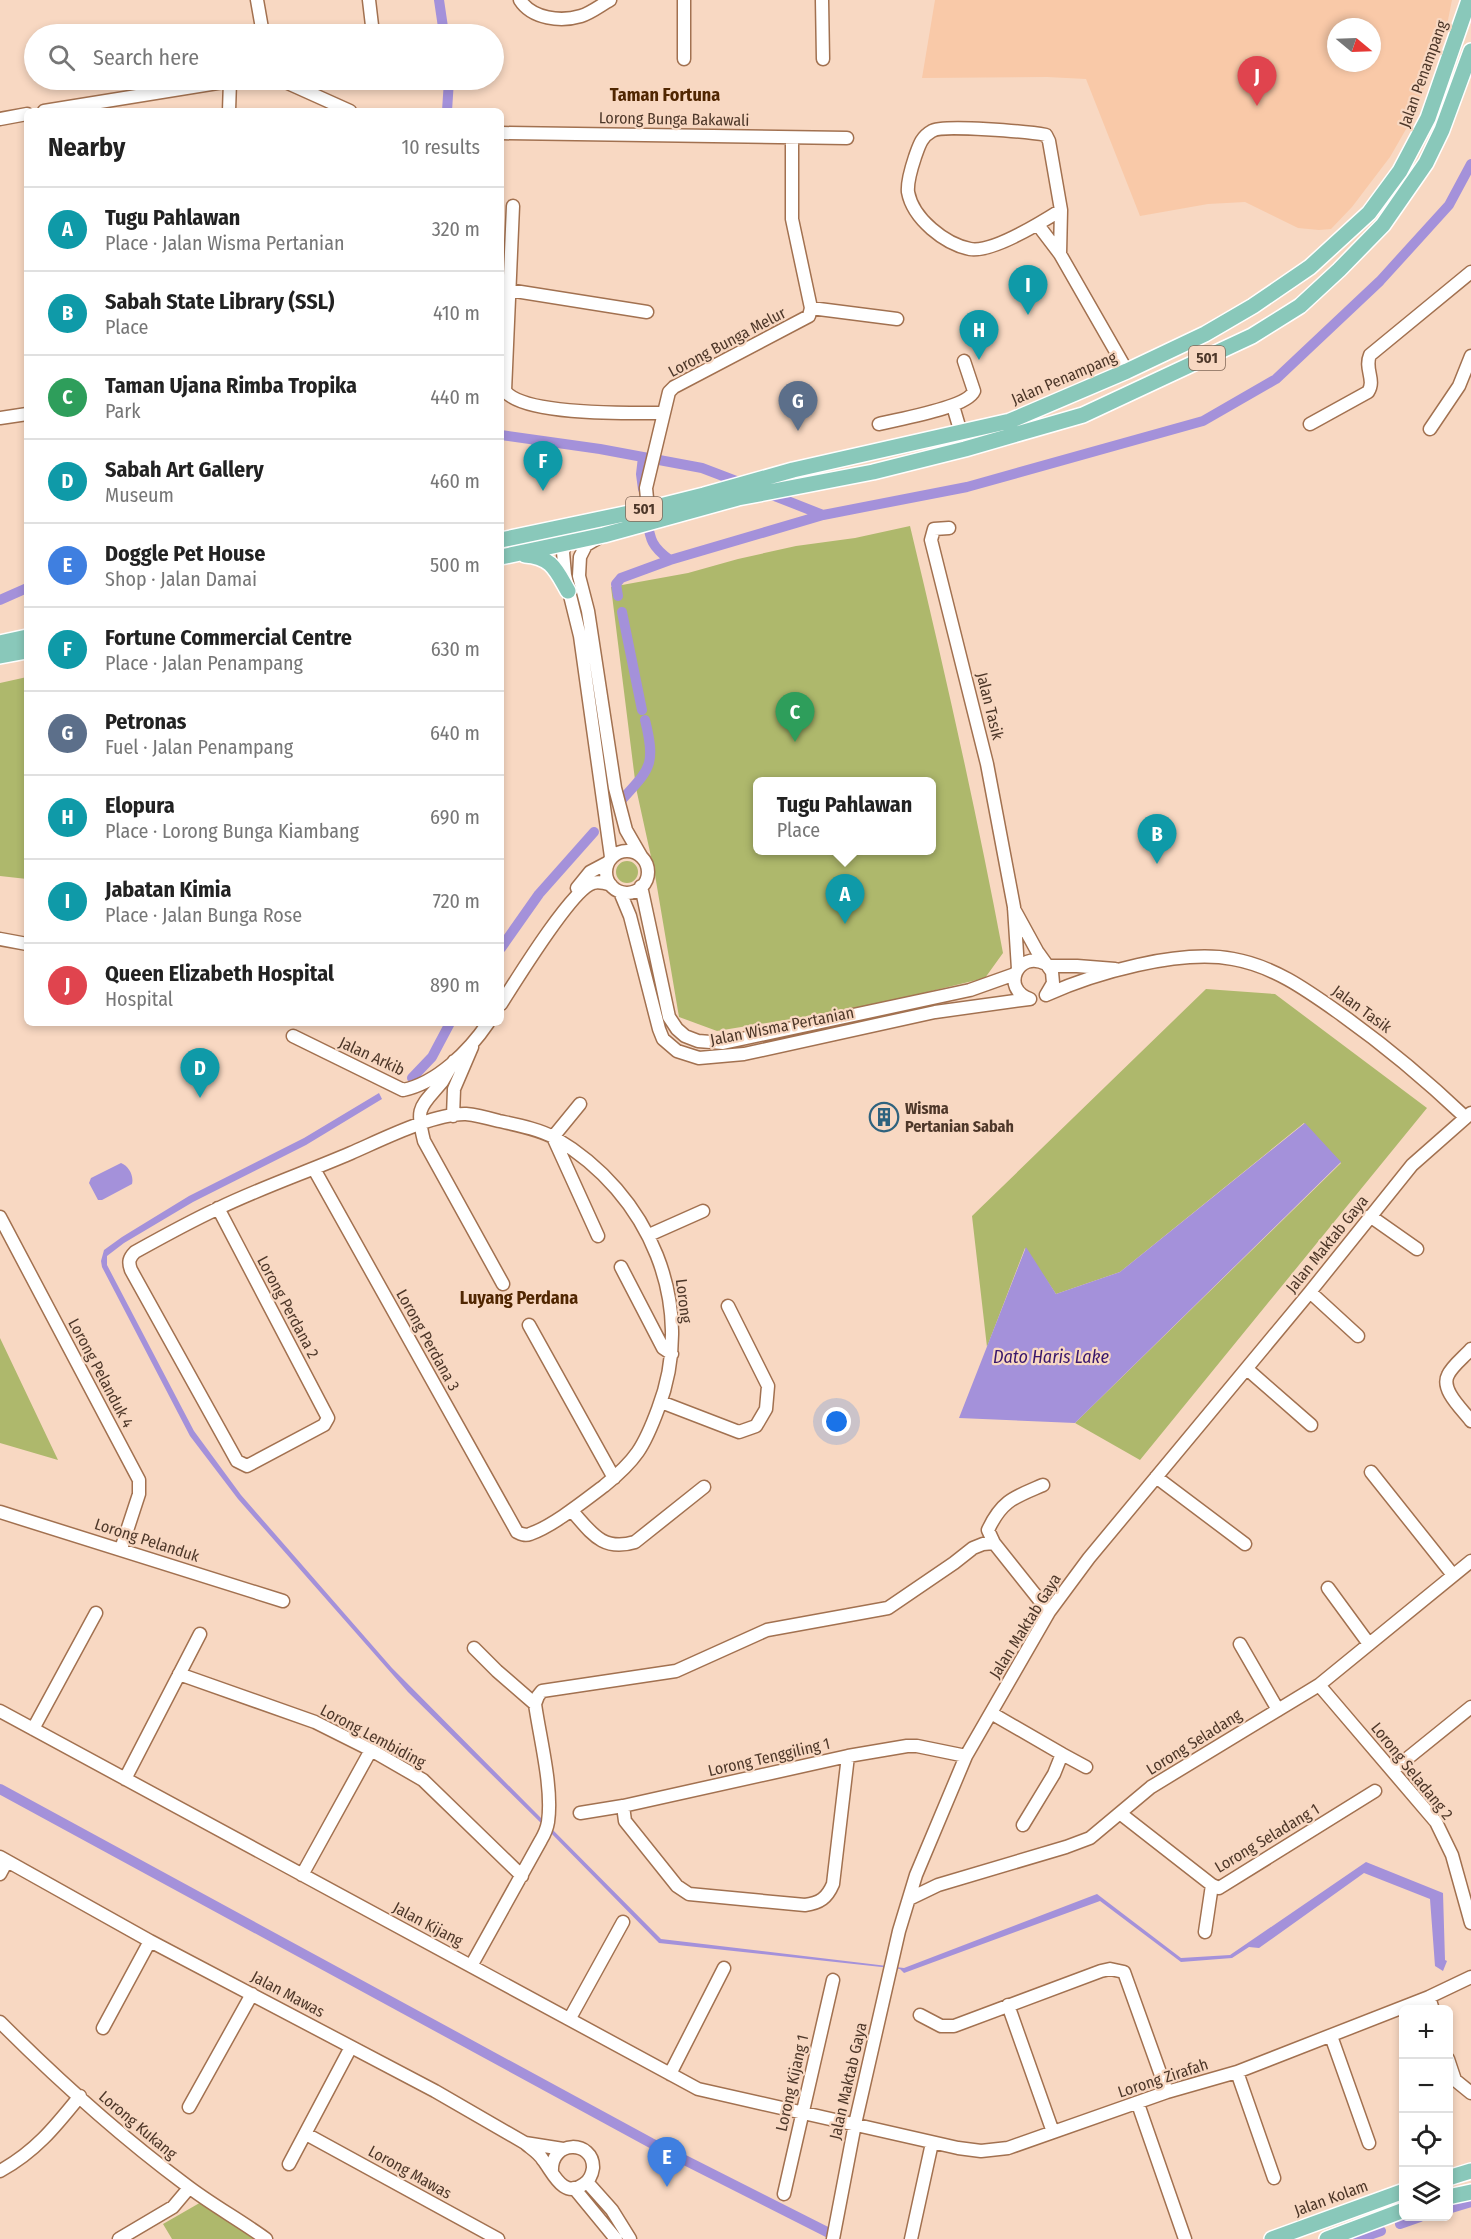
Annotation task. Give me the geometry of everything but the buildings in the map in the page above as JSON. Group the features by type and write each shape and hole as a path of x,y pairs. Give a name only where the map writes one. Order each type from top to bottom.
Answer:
{"main road":[{"name":"Jalan Penampang","path":"505,556 610,532 704,495 766,477 1010,421 1127,371 1205,334 1253,306 1310,267 1370,213 1400,171 1428,118 1469,0"},
{"name":"Jalan Penampang","path":"504,539 584,522 653,514 884,469 1062,421 1083,415 1252,336 1300,306 1383,225 1426,162 1442,130 1471,53"},
{"path":"1370,213 1380,216 1383,219 1383,225"},
{"path":"1127,371 1153,383"},
{"path":"566,543 584,522"},
{"path":"505,556 533,556 545,559 551,563 568,591"},
{"path":"0,643 24,638"},
{"path":"0,658 22,652"},
{"path":"1453,2196 1471,2192"},
{"name":"Jalan Kolam","path":"1272,2239 1399,2193"},
{"path":"1327,2239 1399,2212"}],"street":[{"path":"257,0 261,24"},
{"path":"369,0 372,24"},
{"path":"520,0 524,6 538,15 565,17 579,16 610,0"},
{"path":"684,0 684,60"},
{"path":"822,0 823,59"},
{"path":"79,108 102,106 183,90"},
{"path":"229,108 232,90"},
{"path":"303,90 343,108"},
{"path":"0,105 1,119 24,115"},
{"path":"1060,254 1061,210 1046,135 988,130 934,129 922,139 912,166 908,192 916,213 939,235 971,249 1019,236 1061,210"},
{"name":"Lorong Bunga Bakawali","path":"504,133 846,138"},
{"path":"792,138 792,219 811,308 897,318"},
{"path":"513,206 505,390 510,397 539,405 601,414 664,413"},
{"path":"1038,225 1060,254 1127,371"},
{"path":"1310,424 1368,392 1372,384 1367,365 1370,355 1471,272"},
{"path":"508,290 647,312"},
{"name":"Lorong Bunga Melur","path":"653,514 646,488 669,392 674,387 802,322 809,316 811,308"},
{"path":"1430,429 1459,386 1471,356"},
{"path":"879,424 953,406 973,394 964,361"},
{"path":"953,406 961,433"},
{"path":"0,418 24,414"},
{"name":"Jalan Tasik","path":"949,528 934,529 931,540 984,754 1014,908 1016,971"},
{"path":"579,576 580,557 586,545 610,532"},
{"path":"566,543 564,565 568,591 580,636 609,860 606,875 615,889"},
{"path":"504,1000 572,900 586,886 593,882 604,882 615,889 632,892 642,886 647,874 647,868 622,818 615,788 588,611 575,556 567,557 564,565"},
{"path":"572,900 575,892 590,872 622,851 629,850 641,856"},
{"name":"Jalan Wisma Pertanian","path":"642,886 669,1017 677,1029 698,1041 723,1043 970,990 1016,971"},
{"name":"Jalan Wisma Pertanian","path":"615,889 630,916 658,1029 669,1046 699,1059 744,1054 935,1012 1029,999"},
{"name":"Jalan Tasik","path":"1014,908 1047,965 1116,969"},
{"path":"0,939 24,943"},
{"name":"Jalan Tasik","path":"1046,995 1116,969 1166,961 1211,957 1262,966 1307,990 1371,1035 1468,1115"},
{"path":"1031,960 1047,965 1052,972 1053,983 1046,995 1040,999 1029,999 1018,991 1015,983 1016,971 1031,960"},
{"name":"Jalan Arkib","path":"293,1036 403,1089 412,1088 431,1078 454,1061 473,1043 486,1026"},
{"path":"218,1208 420,1124 458,1115 454,1089 473,1043"},
{"path":"454,1061 442,1081 421,1107 420,1124 424,1142 503,1284"},
{"path":"580,1104 553,1137 598,1236"},
{"name":"Lorong","path":"458,1115 517,1125 553,1137 606,1178 627,1200 649,1235 667,1286 670,1302 672,1354 669,1378 647,1438 628,1466 572,1511 530,1534 523,1535 514,1527"},
{"name":"Jalan Maktab Gaya","path":"833,2239 855,2124 897,1941 916,1875 966,1756 1049,1612 1089,1558 1146,1492 1412,1165 1468,1115"},
{"name":"Lorong Perdana 3","path":"314,1169 514,1527"},
{"name":"Lorong Perdana 2","path":"218,1208 328,1418 327,1421 247,1466 237,1461 128,1263 135,1252 218,1208"},
{"path":"649,1235 704,1211"},
{"path":"1370,1216 1417,1249"},
{"name":"Lorong Pelanduk 4","path":"0,1217 139,1480 139,1494 121,1549"},
{"path":"621,1267 663,1348 672,1354"},
{"path":"1310,1292 1358,1336"},
{"path":"661,1402 739,1432 756,1426 766,1409 768,1386 728,1306"},
{"path":"529,1325 614,1478"},
{"path":"1471,1349 1448,1374 1445,1383 1471,1421"},
{"path":"1246,1369 1311,1425"},
{"path":"1371,1472 1453,1575"},
{"path":"1156,1477 1245,1544"},
{"path":"1043,1485 1016,1496 999,1509 988,1530 994,1543 1049,1612"},
{"path":"572,1511 598,1540 615,1545 625,1545 635,1542 704,1487"},
{"name":"Lorong Pelanduk","path":"0,1512 283,1601"},
{"path":"471,1966 522,1876 548,1824 548,1792 535,1704 543,1691 676,1671 767,1630 888,1608 973,1548 994,1543"},
{"name":"Lorong Seladang","path":"909,1899 939,1885 1090,1838 1151,1787 1319,1685 1471,1562"},
{"path":"1328,1588 1369,1644"},
{"path":"33,1729 96,1613"},
{"path":"125,1779 200,1634"},
{"path":"1240,1644 1278,1710"},
{"path":"474,1648 535,1704"},
{"name":"Lorong Lembiding","path":"179,1674 315,1722 371,1750 423,1780 522,1876"},
{"name":"Lorong Seladang 2","path":"1319,1685 1436,1822 1452,1855 1471,1923"},
{"path":"1393,1770 1471,1707"},
{"name":"Jalan Kijang","path":"0,1711 698,2089 855,2124"},
{"path":"991,1713 1086,1767"},
{"name":"Lorong Tenggiling 1","path":"580,1813 623,1806 848,1756 907,1746 918,1746 966,1756"},
{"path":"302,1875 371,1750"},
{"path":"1023,1825 1054,1774 1062,1754"},
{"path":"623,1806 625,1821 677,1886 689,1894 815,1904 823,1900 833,1884 848,1756"},
{"name":"Lorong Seladang 1","path":"1121,1814 1212,1885 1219,1887 1375,1791"},
{"path":"0,1874 3,1859"},
{"name":"Jalan Mawas","path":"3,1859 525,2143 563,2149"},
{"path":"916,1875 939,1885"},
{"path":"1205,1932 1212,1885"},
{"path":"570,2018 623,1922"},
{"path":"103,2028 150,1941"},
{"path":"670,2074 724,1968"},
{"path":"920,2015 940,2026 954,2026 1101,1971 1110,1969 1124,1972 1167,2092"},
{"name":"Lorong Zirafah","path":"855,2124 932,2143 981,2151 1008,2148 1167,2092 1238,2072 1331,2036 1431,2003 1471,1977"},
{"name":"Lorong Kijang 1","path":"784,2194 833,1980"},
{"path":"189,2107 252,1994"},
{"path":"1008,2005 1053,2132"},
{"name":"Lorong Kukang","path":"0,2022 130,2142 189,2188 266,2239"},
{"path":"1331,2036 1369,2143"},
{"path":"289,2164 351,2047"},
{"path":"1238,2072 1274,2178"},
{"path":"1453,2073 1455,2080 1471,2093"},
{"path":"0,2171 24,2157 38,2144 80,2096"},
{"path":"1138,2104 1185,2239"},
{"name":"Lorong Mawas","path":"306,2134 498,2239"},
{"path":"525,2143 542,2158 558,2182 562,2186 574,2188 587,2182 591,2177 593,2165 588,2154 576,2147 563,2149 553,2161 552,2172"},
{"path":"911,2239 932,2143"},
{"path":"587,2182 612,2210 630,2239"},
{"path":"119,2239 173,2207 189,2188"},
{"path":"574,2188 616,2239"}],"shaded area":[{"path":"935,0 1452,0 1444,40 1409,124 1390,157 1352,207 1331,229 1298,228 1245,202 1208,204 1140,216 1086,79 922,78"}],"green space":[{"path":"910,526 959,739 1003,953 985,978 870,1006 717,1031 679,1017 655,875 636,788 611,587 688,573 796,546 855,538"},
{"path":"24,678 24,879 0,876 0,683"},
{"path":"627,861 635,864 638,872 635,880 627,883 619,880 616,872 619,864"},
{"path":"1206,989 1275,994 1427,1108 1140,1460 1075,1423 1341,1163 1304,1123 1120,1272 1056,1294 1025,1248 987,1347 972,1216"},
{"path":"0,1338 58,1460 0,1443"},
{"path":"203,2201 257,2239 172,2239 163,2224"}],"water":[{"path":"379,1093 382,1099 306,1145 193,1202 124,1243 107,1256 107,1265 194,1431 241,1495 392,1668 661,1939 904,1968 1097,1894 1181,1958 1230,1955 1366,1862 1443,1893 1445,1960 1447,1961 1443,1971 1435,1966 1430,1899 1364,1873 1259,1948 1249,1947 1232,1958 1181,1962 1100,1901 904,1973 900,1969 659,1943 408,1692 238,1499 190,1436 102,1267 104,1250 122,1237 189,1196 304,1138"},
{"name":"Dato Haris Lake","path":"1305,1123 1341,1162 1075,1423 959,1418 1026,1247 1056,1294 1120,1272"},
{"path":"121,1163 130,1172 132,1184 98,1200 89,1183 91,1178"}],"waterway":[{"path":"439,0 443,24"},
{"path":"447,108 448,90"},
{"path":"767,493 823,515 967,487 1203,421 1276,379 1380,281 1449,205 1471,164"},
{"path":"504,435 600,449 702,468 744,484"},
{"path":"643,457 641,474 643,489"},
{"path":"647,519 653,542 659,551 670,560 823,515"},
{"path":"618,596 616,584 621,578 670,560"},
{"path":"0,600 24,589"},
{"path":"622,612 642,710"},
{"path":"618,804 648,767 650,748 645,720"},
{"path":"504,944 539,894 594,832"},
{"path":"412,1078 432,1057 448,1026"},
{"path":"0,1789 651,2143 829,2233"},
{"path":"1453,2207 1471,2202"},
{"path":"1400,2224 1409,2221"},
{"path":"1358,2239 1381,2231"}],"place":[{"name":"Queen Elizabeth Hospital","path":"1257,106"},
{"name":"Jabatan Kimia","path":"1028,315"},
{"name":"Elopura","path":"979,360"},
{"name":"Petronas","path":"798,431"},
{"name":"Fortune Commercial Centre","path":"543,491"},
{"name":"Taman Ujana Rimba Tropika","path":"795,742"},
{"name":"Sabah State Library (SSL)","path":"1157,864"},
{"name":"Tugu Pahlawan","path":"845,924"},
{"name":"Sabah Art Gallery","path":"200,1098"},
{"name":"Wisma Pertanian Sabah","path":"884,1117"},
{"name":"Doggle Pet House","path":"667,2187"}],"district":[{"name":"Taman Fortuna","path":"665,95"},
{"name":"Luyang Perdana","path":"519,1298"}]}
